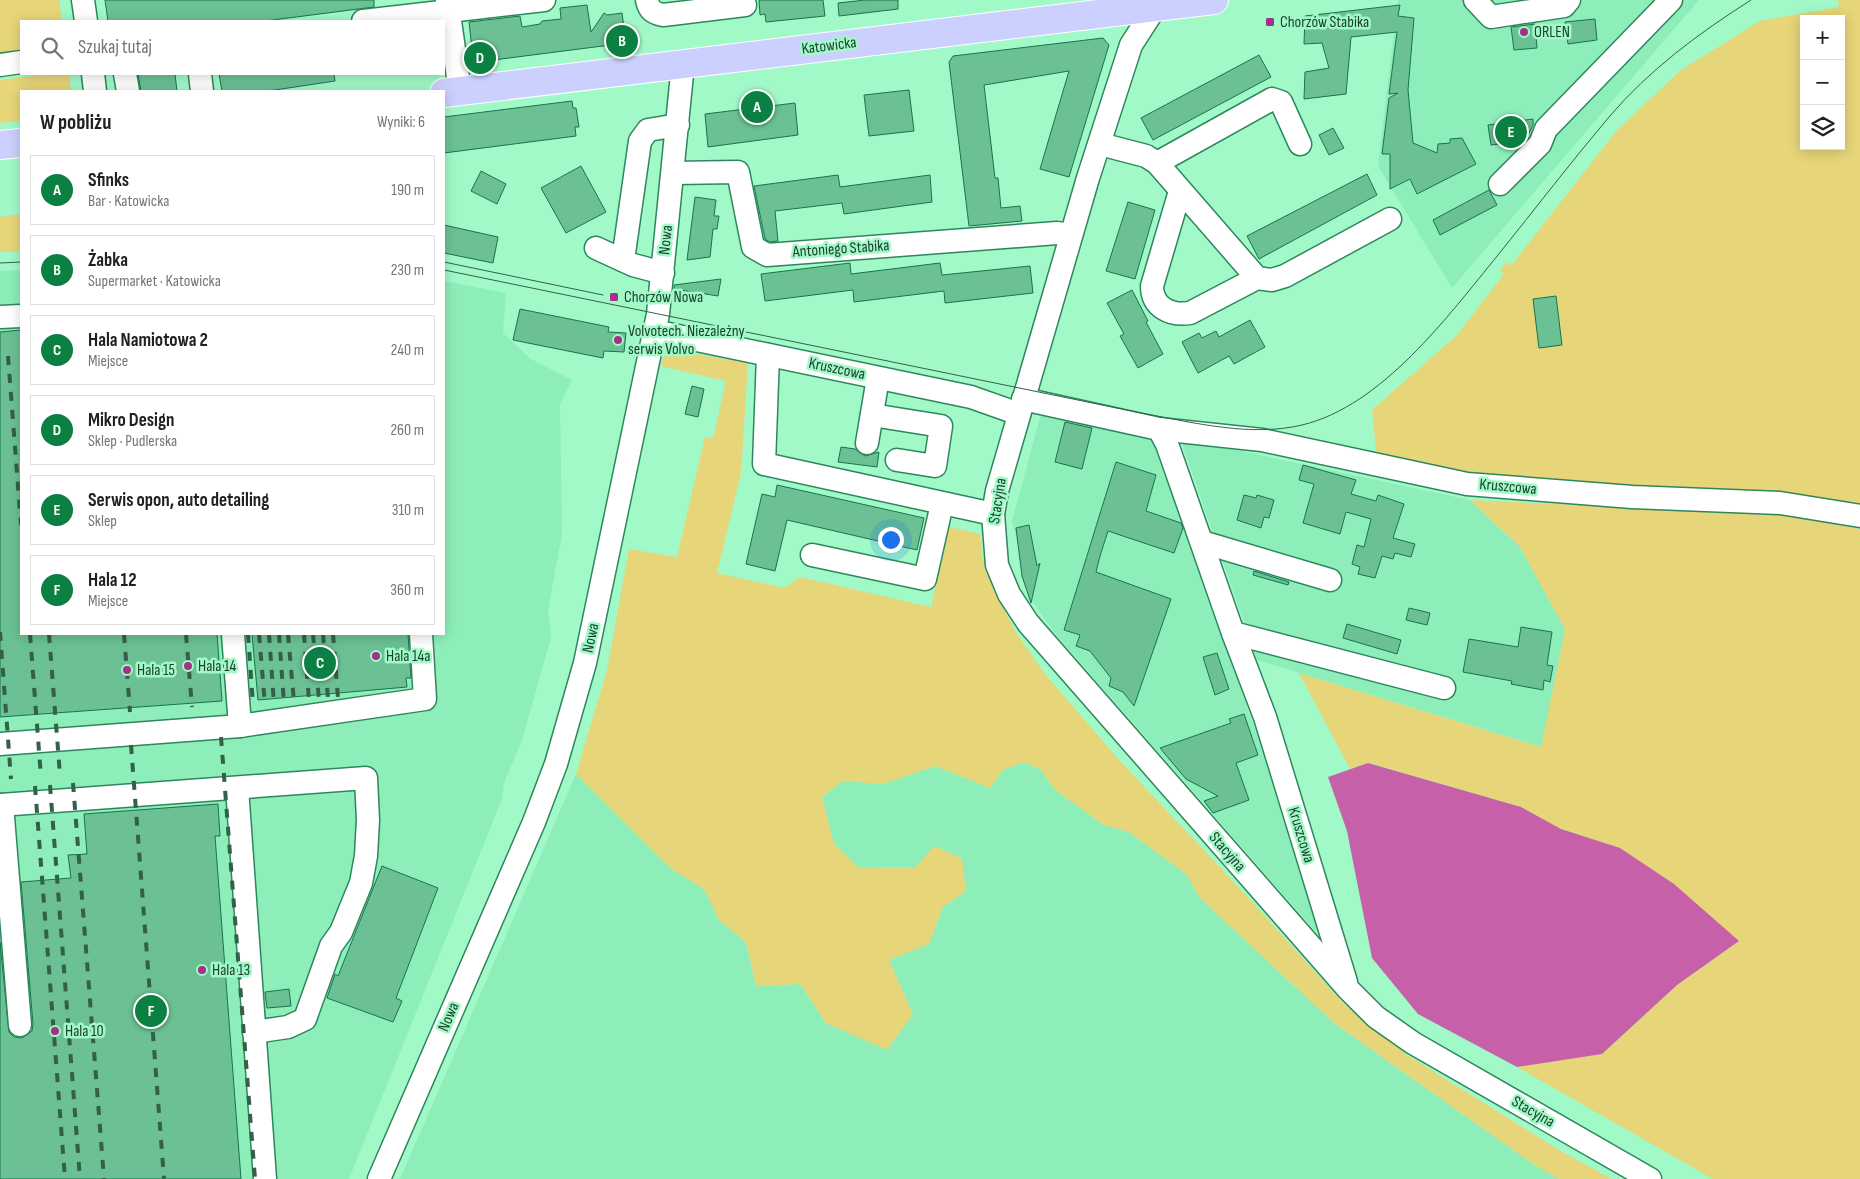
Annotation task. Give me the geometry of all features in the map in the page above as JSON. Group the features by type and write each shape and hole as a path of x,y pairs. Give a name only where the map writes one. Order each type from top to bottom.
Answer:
{"main road":[{"name":"Katowicka","path":"452,92 1159,3 1214,0"},
{"path":"0,146 20,143"}],"street":[{"path":"83,0 86,20"},
{"path":"368,20 448,5 544,0"},
{"path":"647,0 648,7 654,13 663,15 745,5"},
{"path":"1475,0 1491,17 1564,6 1569,0"},
{"path":"1500,184 1540,144 1546,129 1671,0"},
{"path":"1021,406 1071,235 1131,46 1159,3"},
{"path":"448,5 452,92"},
{"path":"0,65 20,62"},
{"name":"Nowa","path":"379,1179 534,822 556,764 585,663 654,331 663,273 674,173 683,64"},
{"path":"93,75 95,90"},
{"path":"125,75 128,90"},
{"path":"200,75 202,90"},
{"path":"1158,163 1272,99 1281,102 1300,144"},
{"path":"623,260 640,140 648,130 678,125"},
{"path":"1100,144 1146,156 1158,163 1180,191 1257,278"},
{"name":"Antoniego Stabika","path":"674,173 738,172 753,247 767,255 1048,233 1071,235"},
{"path":"1180,191 1152,286 1152,295 1155,302 1168,312 1181,314 1190,313 1257,278 1272,280 1284,276 1390,219"},
{"path":"596,248 623,260 663,273"},
{"path":"0,317 20,316"},
{"name":"Kruszcowa","path":"654,331 971,397 1159,428 1262,440 1467,484 1632,497 1780,503 1860,516"},
{"path":"768,355 764,464 993,514"},
{"path":"867,443 878,378"},
{"name":"Stacyjna","path":"1021,406 997,491 993,514 997,564 1009,594 1028,623 1348,989 1376,1017 1413,1043 1650,1179"},
{"path":"872,415 941,426 935,466 897,460"},
{"name":"Kruszcowa","path":"1159,428 1167,444 1202,542 1232,633 1265,717 1348,989"},
{"path":"812,555 925,579 942,504"},
{"path":"1202,542 1330,580"},
{"path":"1232,633 1444,688"},
{"path":"233,635 240,726"},
{"path":"0,744 240,726 425,699 421,635"},
{"path":"20,1025 1,805 366,778 368,820 366,856 361,883 341,932 331,946 305,1019 288,1027 254,1032"},
{"path":"237,788 265,1179"}],"shaded area":[{"path":"0,0 59,0 62,20 20,20 20,50 0,52"},
{"path":"1398,0 1699,0 1452,288 1378,166"},
{"path":"1838,0 1860,0 1860,508 1573,490 1377,458 1372,410 1457,335 1504,274 1500,271 1506,262 1511,266 1617,130 1681,70 1760,21 1839,7"},
{"path":"42,75 69,75 71,90 20,90 20,121 0,123 0,80"},
{"path":"20,214 20,251 0,252 0,217"},
{"path":"20,270 20,635 445,635 445,281 506,293 503,333 531,359 572,380 560,404 562,534 548,610 551,638 522,740 504,783 502,799 349,1179 0,1179 0,271"},
{"path":"669,349 748,363 741,473 717,573 784,588 800,577 931,607 949,527 980,534 984,568 1015,631 1045,674 1119,760 1247,896 1341,1001 1407,1055 1559,1150 1612,1179 1559,1179 1533,1164 1334,1023 1200,898 1186,874 1129,832 1104,825 1055,790 1041,770 1024,762 1003,770 990,788 935,766 883,784 843,781 822,797 834,844 859,868 915,867 934,846 962,858 966,891 943,907 929,944 889,960 913,1014 887,1050 826,1023 800,984 756,986 746,942 719,920 704,889 670,868 576,774 607,670 629,549 677,557 705,437 713,438 726,381 661,366 665,353"},
{"path":"1042,410 1147,435 1157,446 1324,929 1315,931 1057,636 1032,601 1012,521"},
{"path":"1180,438 1470,500 1520,547 1565,629 1542,747 1257,660"},
{"path":"1470,500 1782,514 1860,529 1860,1179 1713,1179 1517,1067 1602,1054 1677,985 1739,941 1620,848 1561,829 1521,807 1369,763 1350,769 1299,673 1541,747 1565,629 1520,547"},
{"path":"1024,762 1041,770 1055,790 1104,825 1129,832 1186,874 1200,898 1334,1023 1533,1164 1559,1179 400,1179 576,774 670,868 704,889 719,920 746,942 756,986 800,984 826,1023 913,1014 889,960 929,944 943,907 966,891 915,867 859,868 834,844 822,797 843,781 883,784 935,766 990,788 1003,770"},
{"path":"1368,763 1521,807 1561,829 1620,848 1674,884 1739,941 1677,985 1602,1054 1517,1067 1418,1014 1372,958 1347,831 1328,777"}],"building":[{"path":"105,0 374,0 374,7 273,20 108,20"},
{"path":"759,0 823,0 825,16 766,22 765,14 760,15"},
{"path":"865,0 898,0 898,9 839,16 838,3"},
{"path":"587,5 591,32 604,13 607,15 622,13 626,43 478,62 473,58 469,22 520,16 522,27 540,24 542,21 561,19 560,8"},
{"path":"1400,5 1398,16 1414,18 1408,90 1413,143 1437,153 1438,144 1450,143 1450,139 1462,138 1476,164 1417,194 1410,179 1390,189 1390,154 1382,154 1389,98 1398,93 1389,94 1397,32 1351,37 1346,94 1304,99 1305,72 1329,68 1322,43 1304,44 1305,16"},
{"path":"1595,19 1597,40 1568,44 1565,22"},
{"name":"ORLEN","path":"1535,24 1537,48 1514,50 1511,27"},
{"path":"1103,38 1109,45 1069,177 1040,169 1069,71 984,85 995,178 998,178 1001,208 1020,206 1022,221 969,226 949,62 953,56"},
{"path":"1259,55 1271,77 1153,140 1141,118"},
{"path":"138,75 175,75 177,90 141,90"},
{"path":"219,75 334,75 335,81 275,90 222,90"},
{"path":"909,90 914,131 869,136 864,95"},
{"path":"572,101 573,108 576,108 579,127 575,127 576,136 445,153 445,117"},
{"path":"795,103 798,135 708,147 705,114"},
{"path":"1533,119 1533,125 1525,141 1491,145 1488,125"},
{"path":"1333,128 1344,148 1329,155 1319,135"},
{"path":"581,166 606,212 566,233 541,188"},
{"path":"481,171 506,184 497,204 471,191"},
{"path":"1367,174 1377,195 1259,259 1247,236"},
{"path":"838,175 840,187 930,175 932,202 844,214 842,203 775,211 778,241 770,242 765,239 754,186"},
{"path":"1489,190 1497,205 1440,235 1433,220"},
{"path":"695,197 716,200 714,216 719,216 717,229 713,229 710,257 687,260"},
{"path":"1128,202 1155,210 1135,279 1106,271"},
{"path":"445,225 498,237 493,263 445,253"},
{"path":"850,263 851,274 940,263 942,275 1030,266 1033,293 945,303 944,291 854,302 853,290 765,301 761,274"},
{"path":"721,279 718,296 674,289 674,285"},
{"path":"1132,290 1163,354 1138,368 1120,336 1124,334 1107,303"},
{"path":"1556,296 1562,345 1539,348 1533,299"},
{"path":"520,309 609,327 608,332 626,333 624,352 604,351 603,358 513,340"},
{"path":"1250,320 1265,347 1234,364 1229,356 1198,373 1182,342 1199,333 1202,338 1216,331 1219,337"},
{"path":"20,330 20,635 217,635 222,701 0,717 0,332"},
{"path":"692,386 704,389 698,417 685,414"},
{"path":"1065,422 1092,428 1082,469 1055,462"},
{"path":"841,447 855,449 865,456 879,452 877,467 838,462"},
{"path":"1116,462 1156,475 1146,511 1181,523 1183,528 1174,553 1108,531 1100,556 1096,572 1171,599 1134,706 1123,692 1109,686 1111,678 1090,651 1076,646 1080,635 1064,630"},
{"path":"1303,465 1356,480 1351,494 1376,501 1378,495 1404,504 1393,538 1415,544 1411,557 1395,553 1393,559 1382,556 1375,578 1358,574 1360,567 1352,564 1357,545 1364,547 1371,519 1346,512 1340,534 1303,523 1314,484 1299,480"},
{"path":"777,485 924,518 917,550 787,520 775,571 746,564 762,494 775,497"},
{"path":"1244,495 1256,498 1257,495 1274,500 1269,518 1264,517 1261,528 1237,520"},
{"path":"1029,525 1037,566 1040,563 1031,603 1022,576 1016,528"},
{"path":"1254,571 1289,582 1288,585 1253,575"},
{"path":"1409,608 1430,613 1427,625 1406,620"},
{"path":"1347,624 1401,640 1397,654 1343,638"},
{"path":"1521,627 1552,632 1547,665 1553,666 1550,682 1544,680 1543,690 1511,684 1512,681 1463,672 1469,639 1518,647"},
{"path":"252,635 408,635 411,678 406,678 407,687 258,700"},
{"path":"1217,653 1229,689 1215,695 1203,657"},
{"path":"1244,714 1258,755 1236,763 1249,800 1213,813 1204,801 1218,796 1186,779 1160,748 1231,723 1229,719"},
{"path":"218,804 220,836 215,836 241,1179 0,1179 0,942 9,1032 14,1037 22,1038 32,1031 33,1024 21,882 71,878 68,855 87,854 84,814"},
{"path":"382,866 438,888 396,998 402,1001 393,1022 327,998 335,974 338,976"},
{"path":"289,989 291,1006 267,1008 265,992"}],"tram line":[{"path":"445,270 1184,421 1263,430 1302,425 1331,415 1359,399 1386,379 1411,356 1458,305 1624,100 1676,53 1751,0"},
{"path":"0,263 20,262"},
{"path":"445,262 603,295"}],"railway":[{"path":"8,356 20,512"},
{"path":"0,632 11,779"},
{"path":"30,635 41,777"},
{"path":"49,635 60,775"},
{"path":"124,635 130,712"},
{"path":"186,635 192,707"},
{"path":"248,635 253,705"},
{"path":"259,635 265,705"},
{"path":"269,635 274,704"},
{"path":"279,635 284,703"},
{"path":"288,635 294,702"},
{"path":"304,635 309,701"},
{"path":"313,635 319,700"},
{"path":"323,635 328,699"},
{"path":"333,635 338,698"},
{"path":"221,737 255,1179"},
{"path":"131,745 164,1179"},
{"path":"73,783 104,1179"},
{"path":"50,785 80,1179"},
{"path":"35,786 65,1179"}],"place":[{"name":"Chorzów Stabika","path":"1270,22"},
{"name":"ORLEN","path":"1524,32"},
{"name":"Żabka","path":"622,41"},
{"name":"Mikro Design","path":"480,58"},
{"name":"Sfinks","path":"757,107"},
{"name":"Serwis opon, auto detailing","path":"1511,132"},
{"name":"Chorzów Nowa","path":"614,297"},
{"name":"Volvotech. Niezależny serwis Volvo","path":"618,340"},
{"name":"Hala 14a","path":"376,656"},
{"name":"Hala Namiotowa 2","path":"320,663"},
{"name":"Hala 14","path":"188,666"},
{"name":"Hala 15","path":"127,670"},
{"name":"Hala 13","path":"202,970"},
{"name":"Hala 12","path":"151,1011"},
{"name":"Hala 10","path":"55,1031"}]}
